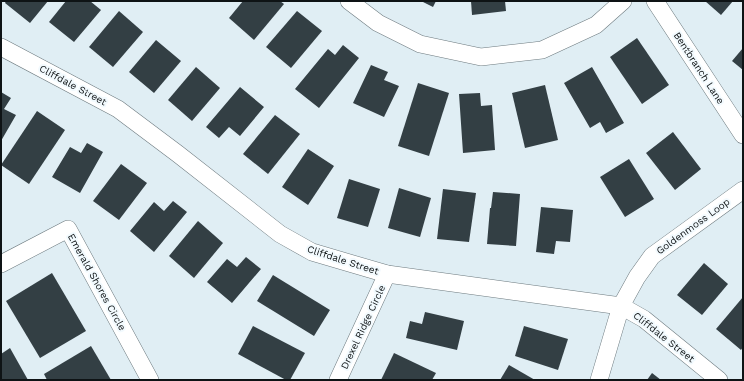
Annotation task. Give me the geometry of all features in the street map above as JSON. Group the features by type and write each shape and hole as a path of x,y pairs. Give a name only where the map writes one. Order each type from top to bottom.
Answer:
{"street":[{"path":"349,1 378,23 420,44 481,57 542,50 596,25 623,1"},
{"name":"Bentbranch Lane","path":"655,1 743,135"},
{"name":"Cliffdale Street","path":"1,47 118,109 280,234 312,252 388,274 622,306 644,319 719,380"},
{"name":"Goldenmoss Loop","path":"622,306 637,277 652,256 743,190"},
{"name":"Emerald Shores Circle","path":"1,264 68,228 150,380"},
{"name":"Drexel Ridge Circle","path":"338,380 388,274"},
{"path":"598,380 622,306"}],"building":[{"path":"6,1 48,1 30,23 5,3"},
{"path":"66,1 90,1 101,10 74,42 49,22"},
{"path":"243,1 280,1 284,4 254,40 229,18"},
{"path":"421,1 436,1 433,7"},
{"path":"471,1 505,1 506,11 472,15"},
{"path":"705,1 733,1 721,15"},
{"path":"119,11 143,32 113,67 89,47"},
{"path":"297,11 322,31 291,68 266,47"},
{"path":"637,38 669,85 642,104 610,57"},
{"path":"156,40 181,61 154,93 129,72"},
{"path":"343,45 359,58 319,108 295,89 328,49 335,55"},
{"path":"743,48 743,70 732,61"},
{"path":"371,65 388,72 384,80 399,86 384,117 353,103"},
{"path":"196,67 220,88 192,121 168,100"},
{"path":"592,67 624,123 606,133 600,122 590,128 564,83"},
{"path":"418,83 449,93 429,156 398,146"},
{"path":"545,85 558,140 525,148 512,93"},
{"path":"240,87 264,107 240,136 229,127 219,138 206,127"},
{"path":"1,92 11,98 4,109 16,115 1,141"},
{"path":"480,93 481,106 492,105 495,150 463,153 459,94"},
{"path":"37,111 65,130 29,184 1,165"},
{"path":"275,115 300,134 268,174 243,154"},
{"path":"673,132 701,169 675,190 646,153"},
{"path":"87,143 103,152 80,193 52,177 70,147 81,153"},
{"path":"308,149 334,166 308,205 282,187"},
{"path":"629,159 654,199 625,217 600,177"},
{"path":"121,164 147,183 119,220 93,201"},
{"path":"349,179 380,189 368,227 337,218"},
{"path":"399,188 431,198 420,237 388,228"},
{"path":"443,189 476,193 469,242 437,239"},
{"path":"493,192 520,194 516,246 487,244"},
{"path":"173,201 187,212 154,252 130,231 154,202 164,211"},
{"path":"541,207 573,210 570,242 556,241 554,254 536,252"},
{"path":"198,221 223,243 194,278 169,256"},
{"path":"246,257 261,269 232,303 207,282 227,259 237,267"},
{"path":"704,263 728,284 702,315 677,295"},
{"path":"52,273 86,331 40,358 6,301"},
{"path":"273,275 330,310 314,336 257,301"},
{"path":"743,297 743,347 741,350 716,329"},
{"path":"425,312 464,321 457,350 406,338 410,321 422,324"},
{"path":"253,326 305,353 290,380 286,380 238,354"},
{"path":"524,326 568,339 558,370 515,356"},
{"path":"91,346 111,380 47,380 44,374"},
{"path":"10,348 28,380 1,380 1,354"},
{"path":"394,353 436,373 432,380 381,380"},
{"path":"509,365 535,380 500,380"},
{"path":"652,373 661,380 647,380"}]}
